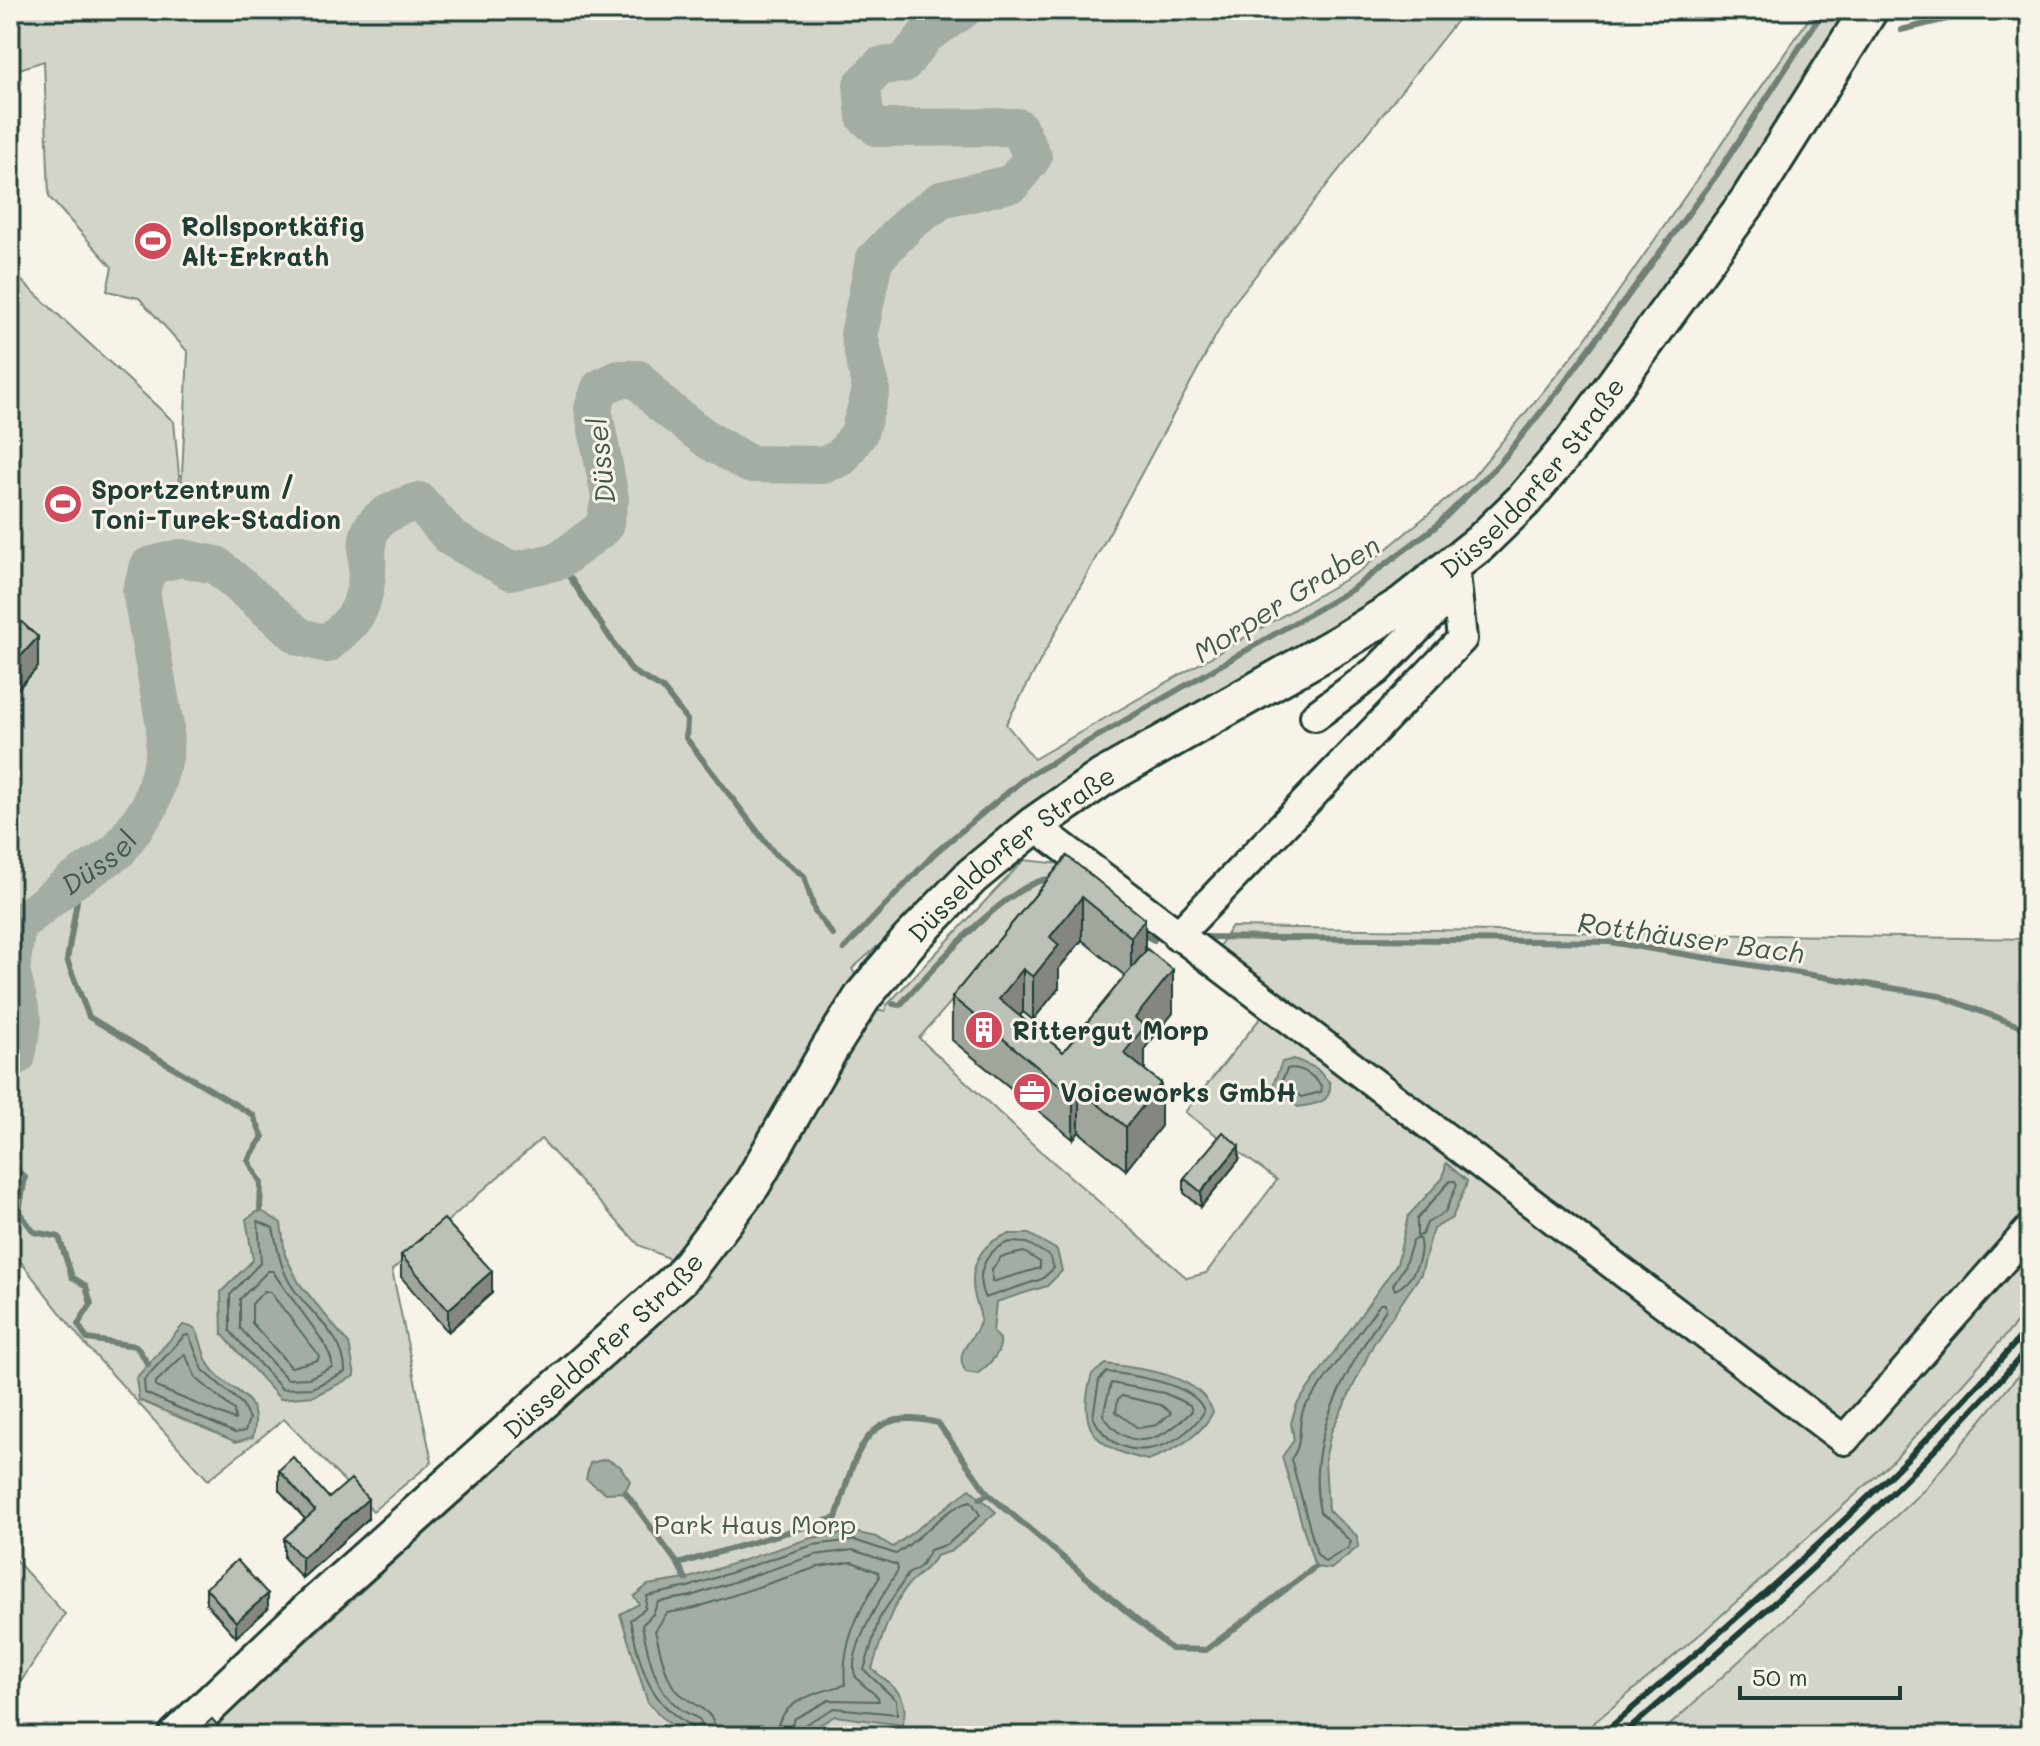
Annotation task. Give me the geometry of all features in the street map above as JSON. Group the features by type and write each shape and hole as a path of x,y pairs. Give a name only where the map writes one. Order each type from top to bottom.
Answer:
{"main road":[{"name":"Düsseldorfer Straße","path":"177,1736 305,1614 681,1277 752,1184 830,1048 878,977 957,890 1034,825 1112,772 1455,577 1578,436 1774,163 1869,10"}],"lane":[{"path":"1315,716 1377,670 1455,577"},
{"path":"1177,936 1462,639 1455,577"},
{"path":"1034,825 1844,1440 2030,1229"}],"shaded area":[{"path":"2030,1308 2030,1361 1925,1489 1658,1736 1578,1736 1895,1459"}],"green space":[{"name":"Park Haus Morp","path":"10,10 1465,10 1233,304 1006,724 1034,759 1360,571 1472,478 1582,344 1815,10 1848,10 1749,179 1613,366 1501,500 1383,602 1056,788 852,969 879,1011 885,1011 886,1006 1024,860 1072,865 919,1038 1037,1148 1187,1278 1206,1273 1277,1180 1185,1112 1262,1016 1828,1445 1839,1424 1217,950 1231,927 2030,939 2030,1308 1895,1459 1704,1631 1578,1736 207,1736 228,1712 709,1277 639,1245 541,1139 392,1270 432,1462 373,1511 284,1419 208,1480 84,1343 10,1248 10,270 174,422 181,496 188,352 139,298 107,291 112,267 49,197 44,61 10,72"},
{"path":"2030,1361 2030,1736 1658,1736 1925,1489"},
{"path":"10,1554 65,1614 20,1683 10,1673"}],"water":[{"path":"1294,1059 1316,1068 1330,1083 1325,1099 1298,1107 1273,1085 1282,1062"},
{"path":"1446,1163 1467,1181 1466,1186 1452,1218 1433,1229 1421,1274 1374,1343 1331,1432 1325,1460 1328,1510 1357,1536 1358,1547 1331,1569 1315,1567 1282,1457 1294,1440 1291,1423 1297,1404 1397,1264 1408,1216 1443,1178"},
{"path":"260,1210 281,1223 285,1255 299,1283 349,1344 355,1376 314,1396 280,1399 222,1334 221,1292 253,1260 246,1219"},
{"path":"1009,1234 1029,1234 1057,1250 1062,1271 1047,1286 996,1302 993,1332 1000,1339 997,1354 977,1374 966,1372 962,1365 963,1352 980,1319 973,1287 975,1267 978,1258 990,1244"},
{"path":"183,1325 195,1328 209,1365 217,1375 249,1401 255,1421 253,1437 236,1442 139,1400 136,1378"},
{"path":"1106,1364 1152,1371 1182,1381 1206,1399 1213,1412 1201,1429 1185,1442 1148,1460 1114,1450 1094,1433 1086,1409 1092,1374"},
{"path":"606,1459 620,1466 630,1481 625,1492 606,1493 586,1479 590,1463"},
{"path":"970,1489 996,1512 952,1551 936,1556 907,1586 889,1620 872,1669 902,1699 902,1725 835,1716 800,1736 693,1736 667,1722 648,1703 620,1614 639,1604 634,1596 648,1585 686,1579 811,1538 853,1532 876,1537 893,1547"}],"building":[{"path":"14,615 38,637 12,666 10,618"},
{"path":"1067,856 1145,919 1131,937 1082,897 1050,937 1059,945 1033,977 1023,969 999,999 1063,1052 1147,949 1173,970 1135,1018 1145,1026 1124,1053 1161,1083 1126,1127 1079,1089 1073,1096 952,997"},
{"path":"1223,1132 1239,1146 1201,1192 1184,1178"},
{"path":"444,1219 492,1271 448,1310 401,1255"},
{"path":"293,1457 329,1498 351,1479 368,1499 302,1558 284,1538 315,1511 279,1470"},
{"path":"237,1560 268,1594 236,1622 206,1588"},
{"path":"212,1719 227,1736 193,1736"}],"waterway":[{"name":"Düssel","path":"10,1060 17,1056 23,1021 11,970 17,926 70,883 118,851 150,806 164,757 165,726 141,591 149,566 181,558 216,565 300,637 327,644 348,625 360,608 366,582 368,539 372,529 380,519 395,510 419,501 451,538 511,571 559,561 604,527 610,498 593,408 600,388 619,379 638,379 661,404 708,440 749,464 822,465 841,458 859,433 871,390 859,334 874,260 909,223 941,200 1013,183 1033,157 1018,127 878,128 865,117 862,85 880,66 903,64 926,35 963,10"},
{"name":"Morper Graben","path":"1901,30 1984,10"},
{"name":"Morper Graben","path":"844,949 935,853 1025,778 1351,590 1435,527 1499,464 1562,386 1718,173 1820,16"},
{"name":"Rotthäuser Bach","path":"559,561 632,671 663,689 687,720 686,738 774,853 804,876 815,912 833,935"},
{"name":"Rotthäuser Bach","path":"893,1004 900,1005 951,950 996,908 1038,882 1055,879"},
{"path":"70,883 77,901 67,960 89,1017 253,1115 263,1137 248,1160 261,1183 260,1210"},
{"name":"Rotthäuser Bach","path":"1140,933 1154,940"},
{"name":"Rotthäuser Bach","path":"1200,937 1609,942 1940,996 2030,1030"},
{"path":"10,1165 25,1177 19,1212 34,1232 59,1237 72,1277 86,1286 91,1304 78,1324 87,1339 136,1346 148,1364"},
{"path":"625,1492 678,1564 836,1518 849,1475 865,1441 877,1429 892,1421 912,1419 938,1423 988,1494"},
{"path":"980,1499 988,1494 1171,1649 1206,1650 1315,1567"},
{"path":"678,1564 686,1579"}],"railway":[{"path":"1600,1736 1768,1590 1877,1489 1981,1382 2030,1326"},
{"path":"1621,1736 1781,1597 1885,1500 2030,1346"}],"place":[{"name":"Rollsportkäfig Alt-Erkrath","path":"153,241"},
{"name":"Sportzentrum / Toni-Turek-Stadion","path":"63,504"},
{"name":"Rittergut Morp","path":"984,1030"},
{"name":"Voiceworks GmbH","path":"1032,1092"}]}
